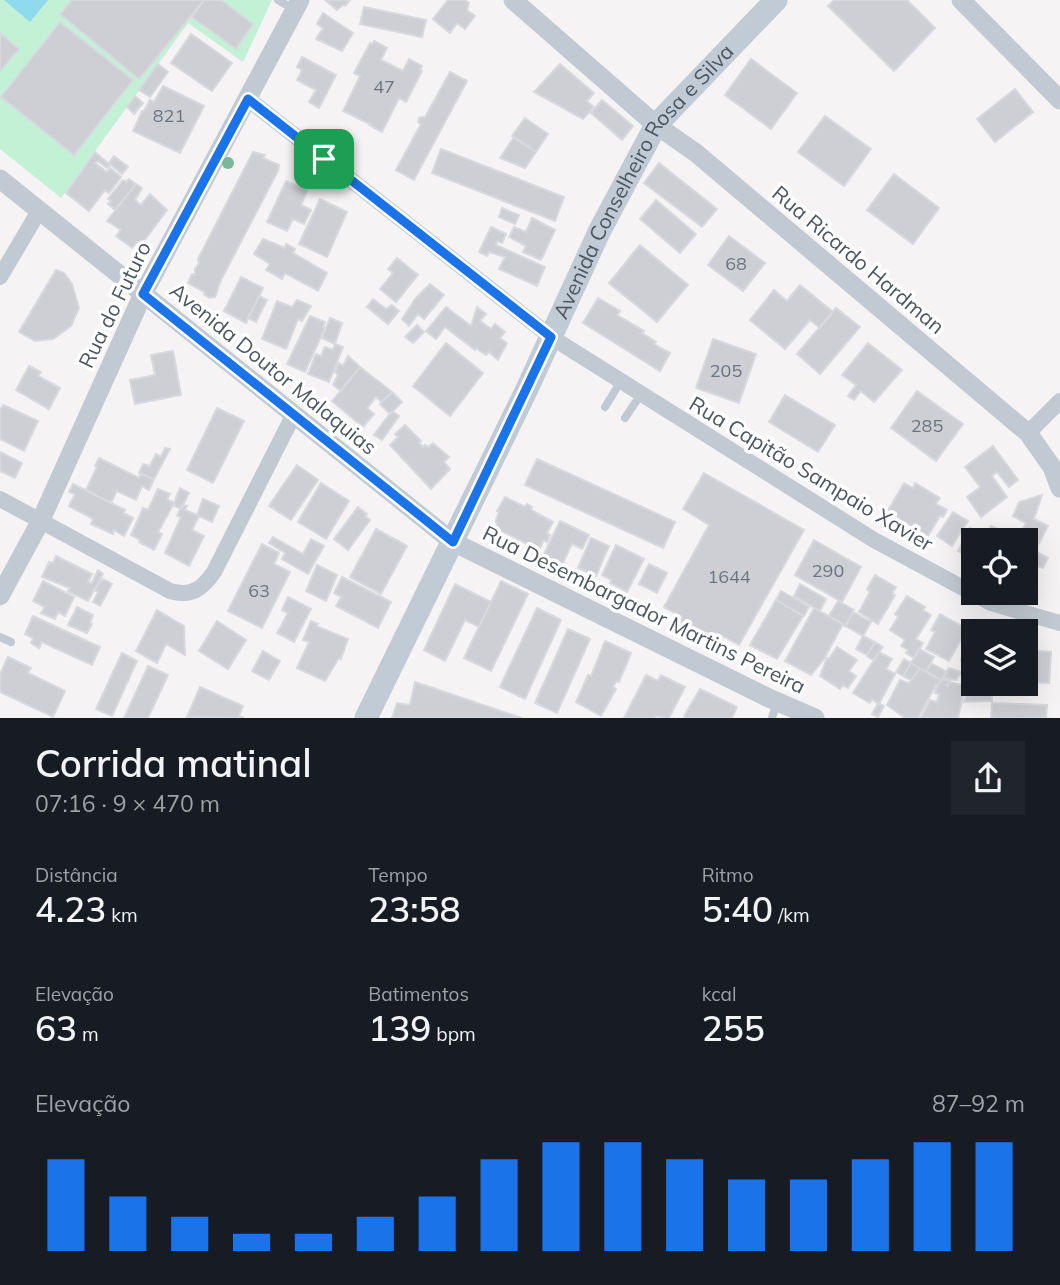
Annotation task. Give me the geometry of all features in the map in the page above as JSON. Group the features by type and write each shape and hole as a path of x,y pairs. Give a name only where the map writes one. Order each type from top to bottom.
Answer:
{"main road":[{"name":"Avenida Conselheiro Rosa e Silva","path":"366,718 453,542 600,230 656,125 776,0"}],"street":[{"name":"Rua Ricardo Hardman","path":"513,0 656,125 696,153 1028,433 1052,467 1060,488"},
{"path":"961,0 1060,100"},
{"name":"Rua do Futuro","path":"0,596 40,522 143,294 248,99 291,3"},
{"name":"Rua Capitão Sampaio Xavier","path":"248,99 551,337 874,540 991,603 1060,623"},
{"name":"Avenida Doutor Malaquias","path":"0,179 453,542"},
{"path":"0,277 38,211"},
{"path":"1028,433 1060,401"},
{"path":"0,499 170,591 182,594 194,592 205,585 214,572 294,414"},
{"name":"Rua Desembargador Martins Pereira","path":"453,542 775,710 815,718"}],"lane":[{"path":"605,407 621,381"},
{"path":"625,418 641,394"},
{"path":"0,637 11,642"}],"green space":[{"path":"0,0 272,0 243,62 188,23 61,198 0,149"}],"water":[{"path":"4,0 48,0 30,22"}],"building":[{"path":"72,0 204,0 139,79 60,14"},
{"path":"204,0 221,0 253,24 236,49 192,17"},
{"path":"325,0 350,0 337,10"},
{"path":"448,0 465,0 469,3 467,10 475,16 465,29 457,23 450,33 433,19"},
{"path":"834,0 907,0 935,28 894,71 828,6"},
{"path":"364,7 426,20 422,37 360,24"},
{"path":"323,13 353,33 342,51 316,39 323,28 317,24"},
{"path":"60,22 133,80 74,155 1,97"},
{"path":"0,33 19,49 0,71"},
{"path":"191,34 232,63 212,91 171,63"},
{"path":"374,41 387,48 381,60 403,71 409,59 422,66 406,102 399,98 382,132 343,111 360,76 354,73 370,43"},
{"path":"302,57 336,75 319,108 309,102 316,90 297,80 302,70 297,67"},
{"path":"751,59 797,93 771,129 725,95"},
{"path":"158,64 168,72 150,97 139,90"},
{"path":"560,64 594,93 587,101 594,107 583,119 534,92"},
{"path":"450,72 467,81 414,180 396,170 421,124 418,122 419,118 425,117"},
{"path":"163,86 204,106 180,153 133,131 142,111 150,100 154,102"},
{"path":"1015,89 1033,112 995,142 977,119"},
{"path":"135,96 143,103 134,114 127,107"},
{"path":"602,100 633,126 622,140 591,113"},
{"path":"825,116 871,149 844,186 798,152"},
{"path":"525,118 548,134 536,152 512,136"},
{"path":"514,137 536,152 525,168 500,158"},
{"path":"441,149 564,197 555,221 432,173"},
{"path":"95,152 110,165 107,168 98,161 95,163 107,172 110,168 121,177 109,193 105,190 89,211 66,193"},
{"path":"253,152 265,155 263,158 279,165 278,171 221,280 215,297 209,298 188,283 192,274 195,275 198,259"},
{"path":"114,156 128,167 122,174 109,163"},
{"path":"659,163 717,209 702,227 644,183"},
{"path":"894,174 939,208 913,244 867,210"},
{"path":"129,179 136,184 115,210 108,204 111,201 108,199 123,180 126,182"},
{"path":"286,181 307,191 301,205 311,210 304,224 293,219 287,231 267,222"},
{"path":"136,184 142,188 135,200 141,205 150,194 167,210 141,245 137,242 132,248 116,236 121,230 107,221"},
{"path":"320,199 347,212 327,257 299,244"},
{"path":"656,200 696,234 680,253 640,219"},
{"path":"502,208 519,215 515,224 499,217"},
{"path":"532,218 555,230 541,260 523,252 526,246 509,237 514,227 526,232"},
{"path":"491,227 506,234 502,243 497,241 496,245 545,267 537,286 499,269 505,257 489,252 487,256 479,252"},
{"path":"729,236 765,263 743,291 708,265"},
{"path":"263,239 285,248 286,244 295,249 293,253 327,273 318,291 285,273 282,279 266,270 270,264 254,254"},
{"path":"640,245 688,285 657,322 609,283"},
{"path":"397,258 418,275 396,302 380,289 393,273 388,269"},
{"path":"56,270 64,273 72,284 79,308 71,326 53,339 35,341 19,332"},
{"path":"241,277 263,288 246,323 224,311"},
{"path":"430,284 444,295 424,319 418,314 409,326 402,319 416,298"},
{"path":"800,285 833,312 820,328 810,320 785,349 750,320 774,290 787,301"},
{"path":"259,296 267,300 256,322 248,318"},
{"path":"598,298 620,311 617,315 644,331 642,333 656,342 654,344 670,353 660,371 583,323"},
{"path":"373,299 386,309 392,305 399,311 388,324 367,307"},
{"path":"297,300 311,306 302,321 298,319 286,349 262,339 277,301 292,307"},
{"path":"446,307 471,326 477,307 486,314 480,321 491,329 495,324 505,332 500,338 507,343 498,360 489,352 486,355 476,348 475,350 445,327 436,339 426,331"},
{"path":"836,308 860,327 820,374 797,354"},
{"path":"310,316 325,322 325,328 305,372 287,364"},
{"path":"330,318 342,323 335,344 322,338"},
{"path":"417,325 424,332 413,343 405,337"},
{"path":"713,339 756,354 739,403 696,388"},
{"path":"446,343 483,373 450,416 413,386"},
{"path":"868,343 902,370 874,402 861,391 854,400 848,396 856,385 842,375"},
{"path":"335,344 343,347 329,382 308,374 316,354 321,356 325,347 333,350"},
{"path":"173,351 181,395 135,404 130,380 155,375 151,355"},
{"path":"348,356 360,367 341,391 333,385 338,375 335,372 339,363 343,366"},
{"path":"29,366 41,372 38,376 60,388 49,409 16,390"},
{"path":"360,367 392,392 382,402 376,397 367,408 374,414 363,427 332,401"},
{"path":"917,391 963,424 936,461 891,428"},
{"path":"392,392 402,402 390,414 380,404"},
{"path":"785,395 835,425 818,452 769,422"},
{"path":"3,405 38,421 24,451 0,439 0,410"},
{"path":"217,408 244,421 213,483 187,470"},
{"path":"392,411 399,416 382,440 374,435"},
{"path":"405,425 421,441 419,443 423,447 429,447 433,443 449,457 444,462 450,469 431,489 390,445 398,437 395,434"},
{"path":"993,446 1018,480 1009,487 997,472 992,476 1007,497 981,517 967,497 980,487 965,467"},
{"path":"165,448 170,449 154,479 139,473 143,464 150,466 156,454 161,457"},
{"path":"0,452 22,463 15,478 0,471"},
{"path":"99,458 139,478 141,474 154,479 149,490 142,486 136,500 117,491 111,503 86,490"},
{"path":"537,459 675,522 663,548 525,485"},
{"path":"297,465 318,480 291,520 269,506"},
{"path":"704,473 804,530 739,645 723,636 716,647 677,624 682,617 664,607 709,525 683,509"},
{"path":"321,483 349,501 326,539 298,522"},
{"path":"904,483 913,488 915,483 940,498 936,504 947,510 943,517 940,516 928,536 887,512"},
{"path":"73,484 125,510 123,513 133,518 124,536 114,530 113,534 91,524 93,519 69,506 75,494 69,492"},
{"path":"180,488 189,493 181,509 173,505"},
{"path":"158,489 170,494 167,499 174,503 158,532 162,534 154,550 131,535 143,508 148,510"},
{"path":"1042,495 1034,519 1048,526 1038,545 1038,528 1023,528 1026,523 1013,516 1019,502"},
{"path":"505,497 525,507 527,504 532,507 531,510 553,522 547,533 550,535 547,542 544,540 539,550 497,529 497,511"},
{"path":"203,499 219,506 212,522 199,516 192,530 204,536 189,566 165,553 181,517 177,516 182,505 187,506 185,510 197,515"},
{"path":"358,507 370,520 348,550 334,539"},
{"path":"953,512 968,521 961,528 952,546 937,536"},
{"path":"560,521 589,535 582,549 572,544 562,565 543,556"},
{"path":"376,529 407,546 381,594 350,577"},
{"path":"273,537 303,554 311,539 324,546 308,574 282,559 285,553 269,543"},
{"path":"591,538 609,546 596,576 578,568"},
{"path":"814,540 861,567 842,602 795,575"},
{"path":"262,544 279,553 274,564 290,572 262,628 228,611"},
{"path":"616,545 644,559 627,592 610,583 611,580 602,575"},
{"path":"1038,553 1048,558 1043,568 1038,566"},
{"path":"56,556 92,574 88,582 92,583 98,570 103,574 88,601 68,591 70,588 42,577 49,562 53,563"},
{"path":"649,564 667,573 657,593 639,584"},
{"path":"317,565 337,575 326,601 306,591"},
{"path":"875,575 896,587 892,594 895,595 878,624 859,612 870,592 867,589"},
{"path":"342,577 391,602 378,628 336,606 341,597 334,593"},
{"path":"103,579 112,584 100,606 93,602 98,592 94,590"},
{"path":"43,581 74,597 65,616 58,612 55,619 41,613 45,607 33,601"},
{"path":"501,581 528,594 491,671 464,658"},
{"path":"455,584 491,602 479,627 465,620 445,661 424,650"},
{"path":"800,584 826,599 820,611 794,596"},
{"path":"781,591 809,607 804,616 776,600"},
{"path":"907,596 925,607 923,610 931,615 916,639 923,643 914,658 901,646 905,640 890,630 898,617 895,614"},
{"path":"288,597 311,609 294,642 277,633 288,613 282,610"},
{"path":"776,600 803,616 777,659 750,645"},
{"path":"838,601 854,610 845,626 829,616"},
{"path":"77,607 93,615 87,633 68,625"},
{"path":"537,608 561,620 525,699 500,687"},
{"path":"814,608 843,624 824,659 811,675 785,661"},
{"path":"157,610 184,626 185,655 166,644 157,663 136,651"},
{"path":"853,612 871,622 863,636 846,626"},
{"path":"940,614 961,626 961,640 949,661 926,649 935,632 931,630"},
{"path":"33,616 100,647 92,665 42,642 39,648 31,643 33,638 25,634"},
{"path":"217,621 246,640 228,669 199,651"},
{"path":"311,621 318,624 316,626 348,639 341,659 339,658 325,681 297,668 309,642 303,640"},
{"path":"568,629 590,639 557,713 535,703"},
{"path":"863,636 875,642 867,655 856,649"},
{"path":"605,641 631,653 601,716 576,702 588,675 591,676"},
{"path":"875,642 883,647 873,660 867,656"},
{"path":"837,647 857,660 849,671 856,676 848,688 843,685 840,689 820,676 827,658 829,659"},
{"path":"919,649 934,657 926,672 911,663"},
{"path":"263,651 280,661 269,680 252,671"},
{"path":"1038,651 1051,652 1049,683 1038,683"},
{"path":"879,652 892,659 886,669 895,674 879,704 872,699 870,703 853,693"},
{"path":"122,653 137,661 112,716 96,709"},
{"path":"8,657 31,668 28,673 65,691 53,717 0,692 0,674"},
{"path":"904,659 911,663 903,676 896,672"},
{"path":"911,663 920,668 911,680 903,676"},
{"path":"931,663 947,672 941,680 926,672"},
{"path":"148,666 168,675 148,718 124,718"},
{"path":"920,668 941,680 918,718 905,718 887,705 900,680 909,683"},
{"path":"949,668 961,672 956,680 942,678"},
{"path":"646,675 658,681 661,675 685,687 669,718 624,718"},
{"path":"941,680 950,680 946,685 948,686 949,682 961,685 963,696 958,718 921,718 930,700 937,702 939,694 935,693"},
{"path":"415,682 522,718 392,718 397,703 410,705"},
{"path":"200,687 243,706 239,716 244,718 187,717"},
{"path":"700,689 737,707 732,718 686,718 684,716"},
{"path":"966,696 992,696 992,701 964,702"},
{"path":"878,703 884,706 878,717 872,714"},
{"path":"992,703 1047,705 1046,718 991,718"}],"route":[{"path":"248,99 324,159 551,337 453,542 143,294 248,99"}]}
